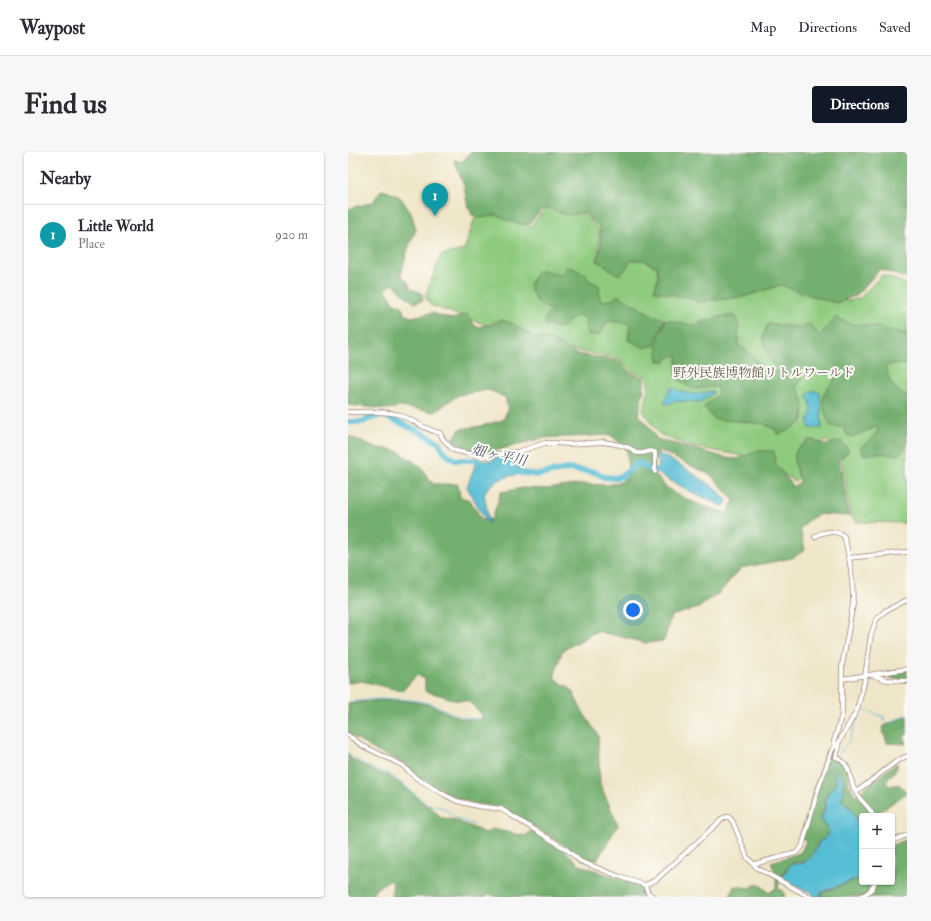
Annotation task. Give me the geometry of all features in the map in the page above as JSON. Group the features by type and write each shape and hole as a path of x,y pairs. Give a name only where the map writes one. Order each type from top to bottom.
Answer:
{"street":[{"path":"348,412 385,413 401,416 429,431 440,433 443,439 453,450 482,458 496,454 517,452 544,443 569,444 604,442 620,444 630,448 636,453 642,454 650,451 655,452 655,470"},
{"path":"815,537 819,534 841,534 845,540 853,604 842,666 842,714 834,741 838,746 837,758 849,769 851,781 856,792 872,813"},
{"path":"848,558 907,552"},
{"path":"754,864 796,853 800,850 832,750 837,745 857,710 861,698 871,635 876,620 889,608 907,600"},
{"path":"842,679 907,669"},
{"path":"872,674 887,680 907,681"},
{"path":"348,735 363,746 402,765 416,778 445,795 458,801 477,806 501,809 566,849 580,861 645,885 656,880 725,817 729,817 733,822 747,857 756,868 810,897"},
{"path":"856,792 897,761 907,756"},
{"path":"895,840 907,835"},
{"path":"645,885 648,893 654,897"},
{"path":"858,897 869,892 874,885"}],"green space":[{"path":"471,152 907,152 907,279 880,269 857,295 836,303 781,285 743,297 698,302 690,298 654,291 658,278 657,267 643,260 631,260 625,270 619,275 597,261 601,246 600,229 584,213 565,215 549,208 541,210 530,223 519,224 496,215 481,218 472,215 467,203 464,186 454,160 462,162"},
{"path":"381,190 400,197 411,213 416,229 407,251 401,275 407,281 411,289 422,293 423,300 415,303 403,294 394,284 386,290 394,303 402,306 404,314 411,317 432,313 452,319 467,314 476,327 490,325 500,320 512,323 533,336 551,340 577,354 620,361 631,374 644,378 644,389 638,416 643,419 657,439 727,458 737,459 757,451 774,451 775,464 794,487 800,482 794,460 796,450 810,439 826,445 841,441 849,451 839,459 849,516 820,514 808,520 800,529 805,550 792,558 741,568 719,593 698,608 671,616 664,641 646,643 597,631 562,651 554,678 571,689 582,711 598,735 600,784 618,825 597,860 583,860 566,846 502,807 477,804 455,798 418,777 403,763 376,751 348,733 348,704 367,701 396,700 416,702 433,706 459,718 473,720 482,719 482,715 468,701 454,700 425,691 425,679 417,675 402,691 362,681 348,683 349,436 373,447 398,451 421,467 433,484 458,484 460,497 470,500 482,520 492,519 501,492 523,488 546,489 583,484 608,485 621,482 628,476 627,450 611,435 542,438 487,453 466,450 453,440 460,429 481,426 503,420 508,409 505,397 489,390 458,395 435,412 401,407 386,409 348,405 348,209 373,202","holes":["658,450 711,475 734,500 727,513 688,500 667,488 652,473"]},
{"name":"野外民族博物館リトルワールド","path":"550,202 577,208 599,230 599,252 623,268 631,253 783,279 824,296 848,301 860,298 882,275 907,284 907,523 856,522 851,516 840,450 827,441 803,450 802,477 795,482 765,460 689,446 659,434 643,411 649,388 646,377 632,372 620,359 562,348 492,327 430,305 425,296 441,255 464,250 478,209 531,226"},
{"path":"568,266 586,274 588,280 599,285 600,301 612,300 617,295 665,320 655,341 655,345 645,348 628,340 630,324 610,321 606,323 602,333 597,335 589,335 586,329 587,320 579,315 562,327 545,325 546,316 553,310 537,302 529,285 539,269 559,275"},
{"path":"722,316 735,316 739,326 738,345 752,355 769,376 778,369 768,357 763,338 768,323 792,327 810,324 819,336 836,317 851,324 868,325 907,334 907,364 891,364 885,367 894,386 904,395 907,394 907,447 899,455 879,453 864,455 860,448 874,437 878,430 876,427 852,437 846,434 844,427 830,425 825,413 823,400 825,392 835,379 830,373 818,374 805,366 802,369 802,381 796,387 803,399 803,417 802,422 793,428 777,435 776,430 765,424 714,419 704,407 718,394 717,387 692,389 677,378 677,355 667,358 666,362 658,361 657,342 666,320 692,325"},
{"path":"907,670 907,682 883,676 882,674"},
{"path":"907,716 907,734 903,737 907,744 887,743 882,727"},
{"path":"826,750 847,768 849,784 855,796 897,763 897,768 886,782 890,786 899,784 907,793 877,813 859,813 859,822 850,807 846,806 842,799 844,791 843,780 836,770 835,773 837,781 835,786 826,795 824,810 821,816 821,820 829,831 826,838 819,841 812,856 804,862 791,863 780,878 778,890 783,890 785,897 730,897 734,886 750,888 758,883 769,893 776,888 776,875 771,862 801,852 806,841 800,837"},
{"path":"348,754 351,759 378,773 388,775 417,796 424,804 432,808 442,818 455,820 485,833 493,829 525,836 531,830 563,849 580,865 643,887 646,897 497,897 489,894 485,897 391,897 393,883 389,880 376,889 371,897 348,897"},
{"path":"907,839 907,897 820,897 822,893 859,878 859,885 895,885 895,844"}],"water":[{"path":"673,388 692,394 713,391 712,394 700,402 675,401 668,404 664,403 670,389"},
{"path":"812,391 820,393 822,428 810,428 808,421 811,415 811,408 807,395"},
{"path":"658,453 685,468 719,491 727,501 724,507 659,474"},
{"path":"499,456 516,460 522,474 496,481 484,493 489,522 488,524 467,487 477,460 491,461"},
{"path":"836,771 840,774 843,781 842,788 844,791 841,799 846,806 850,807 859,825 859,878 821,892 820,897 816,897 811,894 812,892 809,890 807,892 781,878 791,864 804,863 812,856 820,841 826,838 829,831 822,820 822,816 825,810 827,795 837,782"}],"waterway":[{"path":"847,164 863,181"},
{"name":"畑ヶ平川","path":"348,422 362,422 370,418 383,415 438,442 445,453 455,460 477,460 484,463"},
{"name":"畑ヶ平川","path":"514,472 538,475 567,469 595,472 604,477 615,478 622,476 638,463 651,470 665,471"},
{"path":"839,754 849,741 868,693 870,678"},
{"path":"348,703 377,699 419,701 434,705 460,717 474,719 480,718"},
{"path":"866,710 884,717 885,722"},
{"path":"887,724 907,715"},
{"path":"348,752 353,758 375,770 385,772 393,776 425,803 443,808 455,818 474,825"},
{"path":"837,759 834,766 837,772"}],"place":[{"name":"Little World","path":"435,216"}]}
